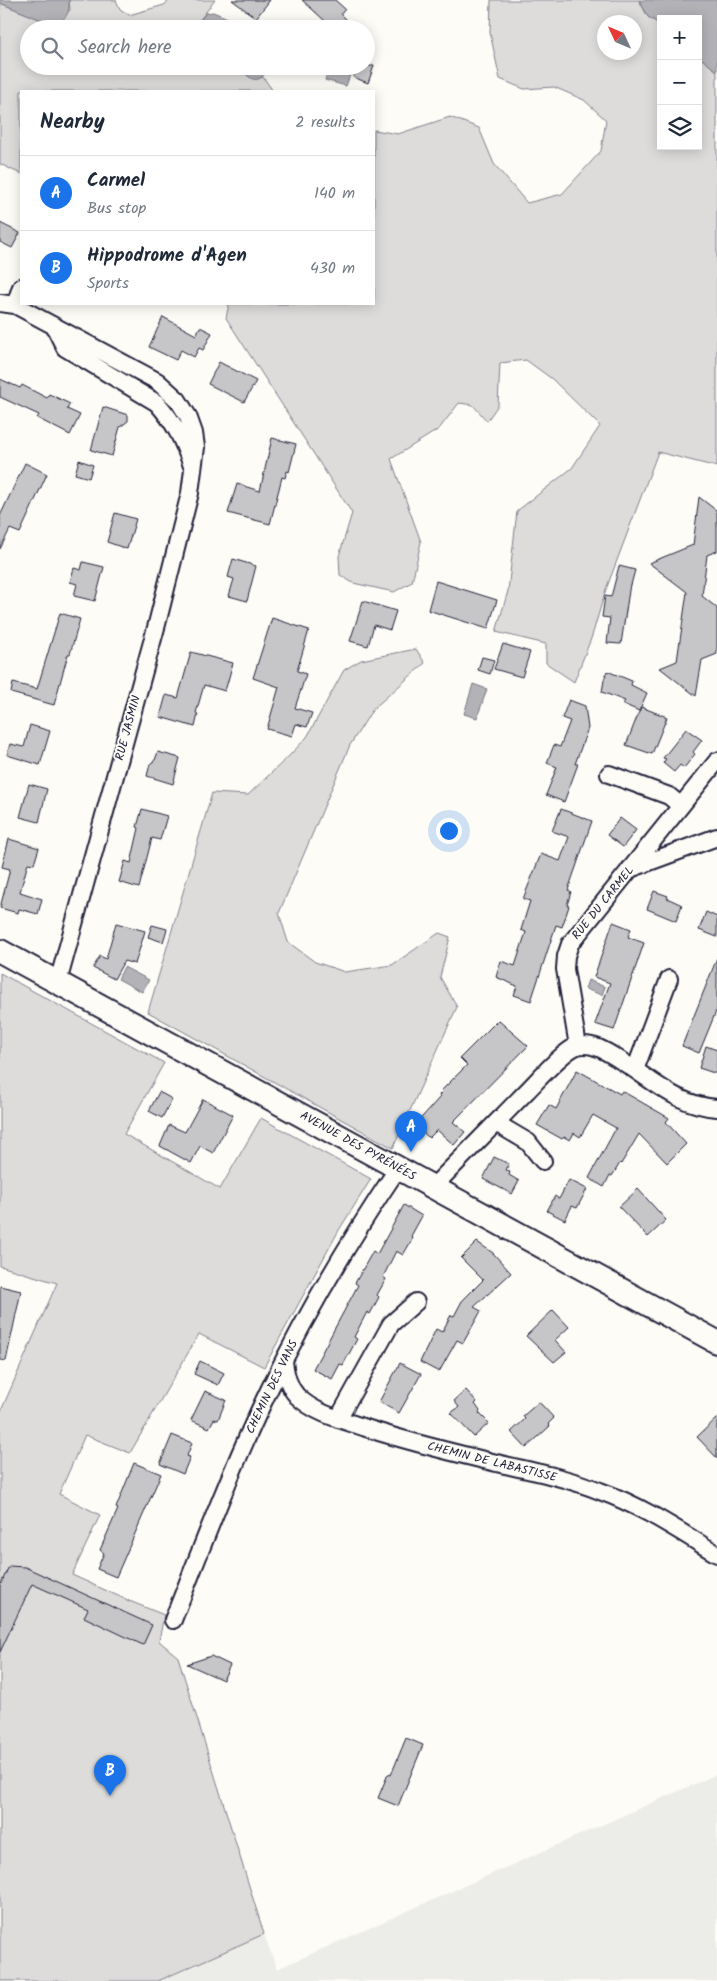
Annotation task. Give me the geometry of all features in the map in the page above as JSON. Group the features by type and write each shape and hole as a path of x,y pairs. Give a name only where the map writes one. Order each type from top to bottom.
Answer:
{"main road":[{"name":"AVENUE DES PYRÉNÉES","path":"0,950 717,1342"}],"street":[{"name":"RUE JASMIN","path":"20,288 7,304 54,326 157,381 173,395 188,416 194,433 196,447 194,473 152,642 58,982"},
{"name":"RUE DU CARMEL","path":"578,1046 565,969 566,956 570,944 717,761"},
{"path":"609,774 669,796 681,806"},
{"path":"630,869 717,837"},
{"path":"635,1070 669,979"},
{"path":"433,1187 551,1067 578,1046 591,1046 604,1051 667,1093 704,1107 717,1108"},
{"path":"496,1124 528,1142 543,1161"},
{"name":"CHEMIN DES VANS","path":"173,1620 218,1504 284,1362 356,1231 398,1168"},
{"path":"338,1419 391,1324 416,1302"},
{"name":"CHEMIN DE LABASTISSE","path":"284,1362 288,1384 297,1396 311,1407 338,1419 410,1442 553,1476 600,1490 664,1521 717,1554"}],"shaded area":[{"path":"0,0 69,0 69,9 63,20 42,20 0,3"},
{"path":"69,0 116,0 120,9 129,15 164,5 170,0 215,0 200,20 59,20 70,10"},
{"path":"491,0 639,0 648,17 657,23 657,150 702,150 702,59 717,71 717,467 658,452 605,592 592,636 574,682 546,663 546,644 496,632 508,591 517,511 572,468 600,426 552,379 526,360 500,363 498,405 487,421 473,405 459,403 439,429 391,459 421,542 412,582 394,592 353,583 340,575 339,556 352,513 226,318 229,305 375,305 375,130 398,134 450,117 479,128 494,164 527,203 562,194 601,151 606,120 584,100 554,87 524,89 500,79 490,33"},
{"path":"639,0 717,0 717,71 702,59 702,15 657,15 657,23 648,17"},
{"path":"0,3 42,20 20,20 20,75 247,75 252,78 263,77 272,90 20,90 20,174 0,164"},
{"path":"213,12 233,20 200,20 206,13"},
{"path":"247,75 264,75 256,79"},
{"path":"326,75 350,75 346,86 325,80"},
{"path":"416,649 425,663 373,709 350,745 279,913 288,942 315,962 345,972 392,965 439,933 450,937 440,977 457,1007 393,1148 148,1012 212,793 248,795 307,737 344,670 361,660"},
{"path":"473,684 487,689 477,718 464,714"},
{"path":"124,967 149,980 142,992 118,979"},
{"path":"0,973 164,1063 124,1134 220,1189 261,1118 371,1179 339,1230 264,1367 199,1334 130,1453 85,1435 59,1494 100,1515 72,1575 164,1615 159,1641 178,1657 264,1934 158,1981 0,1981 0,1413 57,1283 0,1266"},
{"path":"588,980 605,987 602,995 585,989"},
{"path":"717,1774 717,1981 158,1981 264,1934 277,1969"}],"building":[{"path":"232,0 270,0 256,18"},
{"path":"302,0 335,0 345,9 341,14 347,20 324,20"},
{"path":"354,75 371,75 368,83 353,77"},
{"path":"0,223 20,233 12,248 0,242"},
{"path":"163,317 196,335 200,327 212,333 203,350 199,348 194,357 181,350 176,360 149,347"},
{"path":"219,362 256,381 244,402 208,384"},
{"path":"0,379 20,388 22,385 47,398 49,394 70,404 67,409 80,415 70,435 37,418 39,415 0,397"},
{"path":"103,407 128,415 128,421 120,427 112,456 91,450"},
{"path":"272,438 296,444 289,472 287,471 285,478 282,477 270,524 228,513 237,484 260,491"},
{"path":"79,460 93,465 89,478 75,474"},
{"path":"25,463 47,474 20,533 10,529 0,549 0,516"},
{"path":"699,497 717,511 717,551 707,555 702,596 717,608 717,654 702,660 696,696 660,668 677,661 687,592 649,563 693,545"},
{"path":"115,513 136,519 127,549 107,542"},
{"path":"233,559 256,566 247,601 229,596 234,579 228,577"},
{"path":"83,562 104,567 95,601 74,596 77,584 70,582 74,568 81,570"},
{"path":"619,566 635,570 630,584 621,644 607,643 610,618 602,617 605,596 611,597"},
{"path":"436,581 497,600 488,629 428,610"},
{"path":"363,601 396,611 390,630 374,625 368,646 350,641"},
{"path":"60,613 80,619 54,705 11,693 13,683 37,689"},
{"path":"272,618 309,630 297,671 306,674 295,708 312,713 307,727 296,724 292,736 267,729 279,687 253,678"},
{"path":"503,644 530,652 522,677 494,669"},
{"path":"191,652 233,663 225,691 204,685 196,713 198,714 195,727 160,717 166,695 178,698"},
{"path":"482,657 494,660 490,674 478,670"},
{"path":"607,671 632,681 631,685 647,693 639,711 623,704 625,701 602,692"},
{"path":"569,700 585,706 588,728 575,764 578,764 564,802 546,795 557,767 547,763 554,745 560,747 570,721 562,718"},
{"path":"641,707 667,717 652,754 626,745"},
{"path":"30,725 50,731 40,765 7,755 10,744 24,747"},
{"path":"686,729 702,740 693,752 695,754 684,768 680,765 674,772 663,763 666,759 663,758"},
{"path":"158,752 180,758 173,784 147,776 150,764 155,760"},
{"path":"29,784 47,789 39,822 20,817"},
{"path":"142,809 167,816 160,840 152,838 139,888 119,882 125,861 131,863"},
{"path":"561,809 592,821 568,890 571,892 567,905 569,906 562,927 556,925 531,1001 514,995 517,986 496,977 501,961 515,966 526,932 521,930 530,901 523,899 541,854 560,861 569,837 552,831"},
{"path":"620,818 636,830 623,847 607,835"},
{"path":"9,839 39,848 34,864 28,863 20,892 42,899 38,914 19,909 18,913 0,908 10,869 2,867"},
{"path":"654,891 668,896 667,898 682,905 676,921 647,909"},
{"path":"706,912 717,917 717,937 699,930"},
{"path":"613,922 631,929 628,937 644,943 614,1030 595,1024 610,983 594,977"},
{"path":"116,923 145,931 135,964 124,961 114,979 93,968 100,956 106,959"},
{"path":"152,925 167,929 163,942 148,937"},
{"path":"717,958 717,1009 699,1053 682,1046"},
{"path":"498,1020 528,1046 453,1122 465,1132 454,1145 437,1130 429,1138 415,1125 440,1097 441,1091 467,1065 460,1058"},
{"path":"706,1046 717,1050 717,1074 699,1068"},
{"path":"577,1070 620,1094 622,1091 669,1118 666,1122 686,1144 667,1163 639,1134 621,1164 612,1176 610,1175 604,1187 589,1178 616,1128 593,1115 580,1137 574,1133 570,1140 564,1137 562,1139 537,1125 549,1105 556,1109"},
{"path":"159,1092 172,1099 162,1118 149,1111"},
{"path":"203,1099 233,1115 213,1153 200,1146 191,1163 160,1146 169,1125 185,1132"},
{"path":"494,1157 509,1164 506,1170 510,1172 509,1175 519,1181 512,1194 483,1179"},
{"path":"569,1180 587,1189 577,1208 572,1206 565,1220 547,1211 555,1196 559,1199"},
{"path":"638,1189 666,1220 648,1237 619,1207"},
{"path":"404,1205 422,1216 411,1236 413,1238 403,1255 396,1251 383,1277 386,1279 377,1295 379,1297 370,1314 367,1312 354,1337 357,1339 343,1365 340,1364 332,1379 313,1369 358,1285 355,1283 373,1251 377,1254"},
{"path":"477,1242 493,1253 511,1273 474,1307 481,1311 463,1343 457,1340 439,1372 420,1362 436,1329 442,1332 451,1315 454,1316 462,1301 483,1280 461,1258"},
{"path":"0,1286 21,1291 6,1361 0,1360"},
{"path":"553,1310 569,1327 555,1340 566,1352 554,1362 526,1336"},
{"path":"200,1361 224,1373 218,1385 194,1374"},
{"path":"400,1363 421,1374 399,1413 379,1402"},
{"path":"466,1390 477,1402 475,1404 480,1411 479,1413 489,1423 474,1437 451,1413 459,1407 454,1401"},
{"path":"205,1391 226,1400 218,1420 214,1419 209,1428 191,1420"},
{"path":"539,1402 554,1418 548,1424 550,1426 526,1448 511,1432 525,1419 523,1416"},
{"path":"717,1418 717,1458 697,1437"},
{"path":"172,1435 192,1443 187,1456 190,1457 183,1474 160,1464"},
{"path":"134,1463 161,1474 116,1577 97,1569 104,1553 100,1550 118,1509 116,1508"},
{"path":"9,1566 25,1567 152,1625 143,1645 84,1617 88,1609 32,1584 0,1652 0,1586"},
{"path":"211,1656 230,1665 223,1680 187,1664"},
{"path":"406,1738 423,1745 398,1806 378,1798 388,1774 391,1775"}],"place":[{"name":"Carmel","path":"411,1152"},
{"name":"Hippodrome d'Agen","path":"110,1796"}]}
